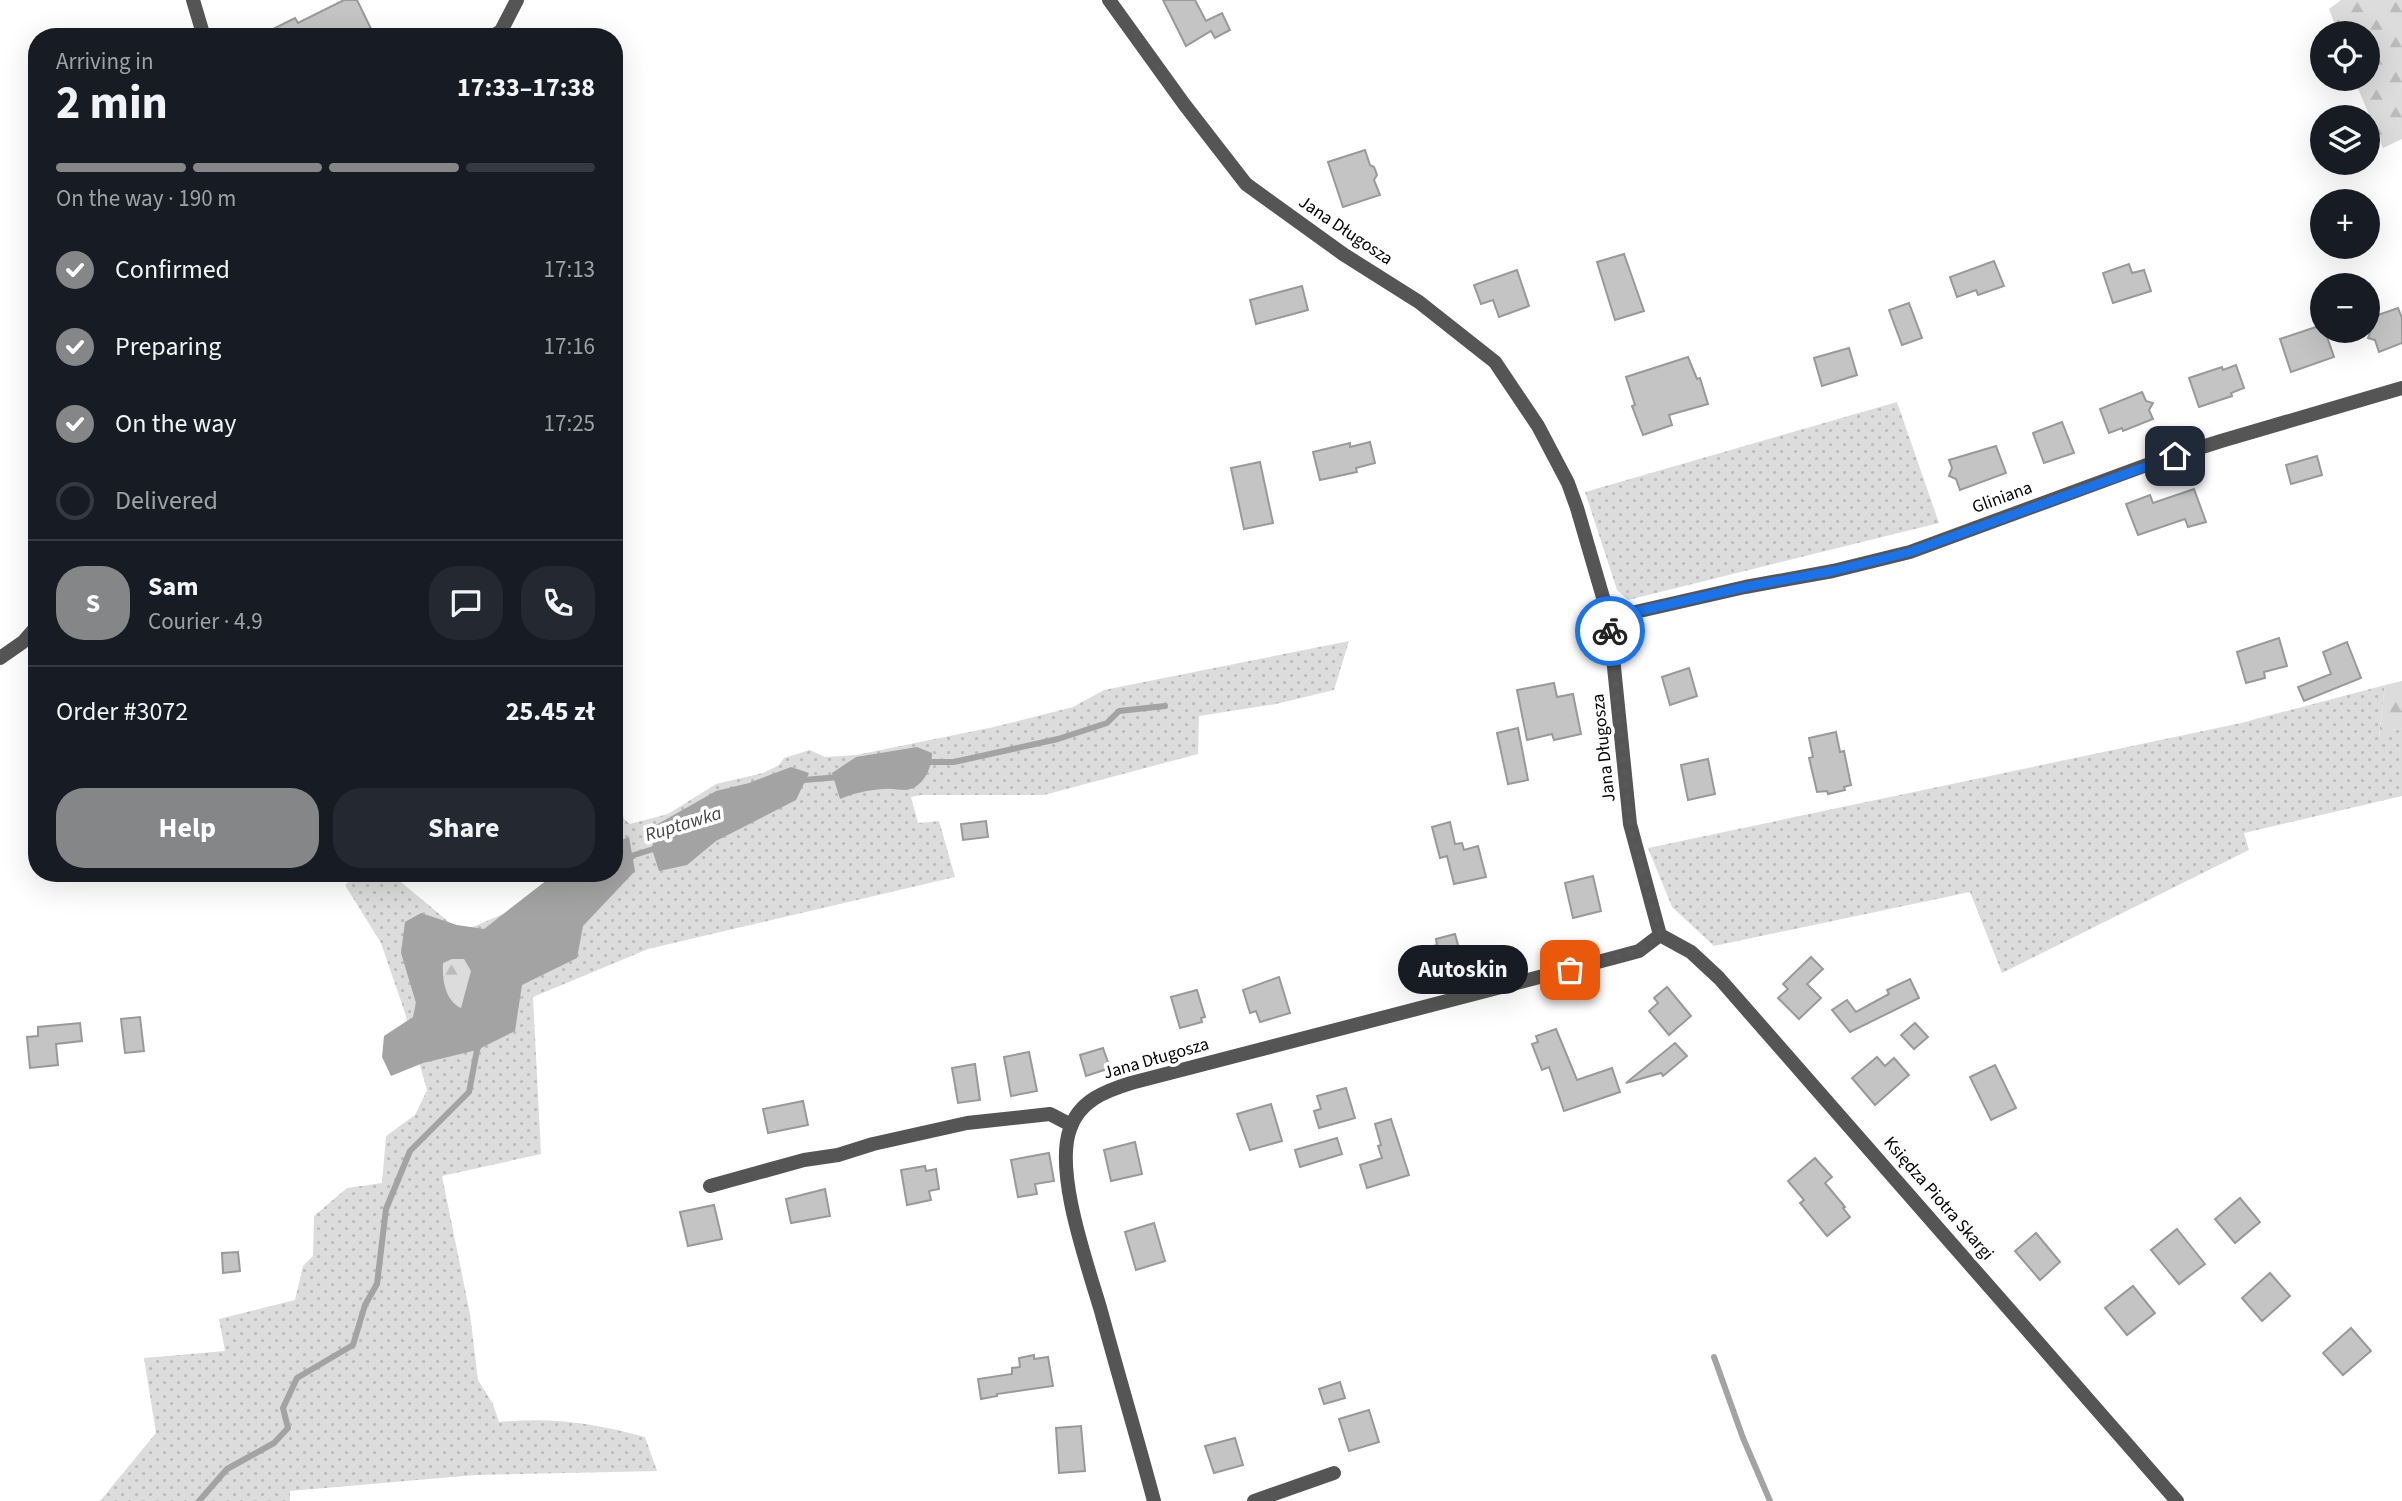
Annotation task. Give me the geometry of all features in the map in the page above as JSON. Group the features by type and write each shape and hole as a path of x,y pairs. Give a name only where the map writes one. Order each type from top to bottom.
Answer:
{"street":[{"path":"193,0 201,28"},
{"path":"503,28 517,0"},
{"name":"Jana Długosza","path":"1071,1125 1088,1102 1100,1094 1131,1083 1613,958 1639,950 1660,934 1630,824 1609,618 1591,551 1568,483 1538,426 1495,362 1419,302 1343,254 1246,184 1109,0"},
{"name":"Gliniana","path":"1609,618 1910,552 2175,456 2402,388"},
{"path":"0,658 28,636"},
{"name":"Księdza Piotra Skargi","path":"1660,934 1691,952 1719,978 2177,1501"},
{"path":"710,1186 804,1160 838,1155 873,1144 967,1124 1050,1114 1071,1125 1067,1136 1066,1161 1078,1228 1153,1501"},
{"path":"1254,1501 1334,1473"}],"green space":[{"path":"2341,0 2402,0 2402,139 2383,148 2380,141 2380,105 2365,105 2359,91 2380,91 2380,21 2334,21 2329,9"},
{"path":"1897,402 1939,523 1628,600 1617,590 1585,492"},
{"path":"1349,641 1334,690 1276,704 1199,716 1198,754 1044,795 911,797 918,823 939,821 955,877 648,949 533,997 541,1154 442,1176 470,1314 478,1380 493,1404 499,1422 572,1422 645,1437 657,1471 476,1475 290,1491 290,1501 100,1501 156,1433 144,1358 225,1351 219,1319 295,1300 303,1266 313,1256 314,1216 347,1188 382,1183 386,1136 415,1115 427,1090 381,943 345,885 349,882 401,882 461,932 526,904 588,882 623,882 623,816 630,824 668,814 716,784 763,773 779,765 784,758 810,750 825,757 856,755 994,727 1073,707 1104,690"},
{"path":"2402,681 2402,728 2379,737 2385,685"},
{"path":"2385,685 2379,736 2402,728 2402,796 2244,833 2249,850 2002,973 1970,892 1714,946 1672,907 1648,848 2241,723"},
{"path":"452,959 464,959 471,971 461,1008 448,995 444,983 443,963"}],"water":[{"path":"917,747 932,753 928,771 917,785 906,790 866,791 840,799 832,773 856,757"},
{"path":"791,767 809,773 796,800 716,841 687,865 659,871 652,849 656,825 716,791 749,783"},
{"path":"629,837 635,871 583,926 577,958 522,985 515,1031 477,1050 423,1063 391,1076 382,1057 384,1036 413,1017 416,1003 401,953 405,922 421,913 457,925 484,929 544,882 623,882 623,839","holes":["452,959 464,959 471,971 461,1008 448,995 443,963"]}],"building":[{"path":"344,0 357,0 371,28 275,28 295,18 298,23"},
{"path":"1163,0 1195,0 1206,21 1222,13 1230,30 1215,38 1211,31 1186,46"},
{"path":"1365,150 1377,175 1374,180 1380,195 1343,207 1328,162"},
{"path":"1624,254 1644,311 1615,320 1597,262"},
{"path":"1994,261 2004,286 1978,295 1976,290 1957,297 1950,277"},
{"path":"2129,264 2132,273 2144,270 2151,291 2113,303 2103,273"},
{"path":"1517,270 1529,306 1499,317 1493,300 1481,304 1474,285"},
{"path":"1302,286 1308,310 1256,324 1250,300"},
{"path":"1909,303 1922,338 1902,345 1889,310"},
{"path":"2398,308 2402,318 2402,343 2379,352 2376,343 2380,343 2380,314"},
{"path":"2310,329 2310,343 2329,343 2334,357 2291,372 2280,339"},
{"path":"1849,348 1857,375 1822,386 1814,358"},
{"path":"1688,357 1697,379 1700,378 1708,404 1669,415 1672,425 1643,435 1632,406 1635,405 1626,377"},
{"path":"2236,365 2244,388 2231,393 2232,396 2199,407 2189,378"},
{"path":"2142,392 2146,401 2153,403 2149,410 2153,419 2123,431 2122,428 2109,433 2100,409"},
{"path":"2062,422 2074,453 2044,463 2033,433"},
{"path":"1370,442 1375,463 1356,468 1357,472 1320,480 1313,452 1350,443 1350,447"},
{"path":"1996,446 2006,473 1960,490 1956,479 1949,476 1952,468 1949,460"},
{"path":"2317,456 2322,475 2291,484 2286,465"},
{"path":"1260,462 1273,523 1244,529 1231,468"},
{"path":"2194,489 2206,522 2188,527 2185,519 2138,535 2126,504 2150,495 2153,503"},
{"path":"2279,638 2287,666 2264,672 2265,678 2246,683 2237,652"},
{"path":"2347,642 2361,678 2304,701 2298,687 2331,674 2323,652"},
{"path":"1689,668 1697,696 1670,705 1662,677"},
{"path":"1554,683 1557,697 1573,694 1581,734 1554,740 1552,734 1527,740 1517,690"},
{"path":"1518,728 1528,780 1508,784 1497,733"},
{"path":"1836,732 1840,752 1844,751 1851,785 1844,787 1845,790 1828,794 1827,791 1817,792 1809,758 1813,757 1809,738"},
{"path":"1708,759 1715,794 1688,800 1681,765"},
{"path":"986,821 988,837 963,840 961,824"},
{"path":"1450,822 1455,844 1462,843 1464,850 1478,846 1486,877 1454,884 1447,856 1440,858 1432,827"},
{"path":"1593,876 1601,911 1573,918 1565,883"},
{"path":"1455,934 1463,963 1436,970 1430,947 1437,945 1436,939"},
{"path":"1811,957 1823,969 1807,984 1821,998 1799,1019 1778,998 1788,989 1783,984"},
{"path":"1279,977 1290,1013 1260,1022 1256,1011 1250,1013 1243,990"},
{"path":"1910,979 1919,998 1850,1032 1832,1010 1847,1000 1856,1012 1889,994 1887,990"},
{"path":"1667,987 1691,1016 1669,1035 1649,1011 1658,1003 1654,998"},
{"path":"1197,990 1205,1017 1201,1018 1202,1022 1180,1028 1171,997"},
{"path":"140,1017 144,1051 125,1053 121,1019"},
{"path":"80,1023 82,1041 56,1044 58,1065 30,1068 27,1037 38,1036 38,1027"},
{"path":"1915,1023 1928,1037 1914,1049 1901,1035"},
{"path":"1556,1029 1577,1080 1612,1068 1620,1092 1564,1111 1549,1067 1542,1070 1532,1044 1538,1042 1536,1036"},
{"path":"1675,1043 1687,1056 1663,1076 1661,1073 1626,1083"},
{"path":"1103,1048 1110,1068 1086,1076 1080,1055"},
{"path":"1029,1052 1037,1091 1011,1096 1004,1057"},
{"path":"1877,1057 1885,1066 1894,1058 1909,1075 1875,1105 1852,1078"},
{"path":"975,1064 980,1100 958,1103 952,1068"},
{"path":"1995,1065 2016,1108 1991,1120 1970,1077"},
{"path":"1346,1088 1355,1118 1319,1128 1314,1111 1321,1109 1317,1096"},
{"path":"803,1101 808,1125 768,1133 763,1109"},
{"path":"1271,1104 1282,1141 1250,1150 1237,1114"},
{"path":"1391,1119 1409,1175 1367,1188 1360,1165 1382,1158 1375,1124"},
{"path":"1337,1138 1342,1154 1300,1167 1295,1150"},
{"path":"1135,1142 1142,1174 1111,1181 1104,1150"},
{"path":"1049,1153 1054,1181 1035,1184 1037,1194 1018,1197 1011,1160"},
{"path":"1815,1158 1832,1177 1825,1183 1850,1217 1827,1236 1800,1203 1804,1200 1788,1181"},
{"path":"925,1166 926,1171 936,1169 939,1189 929,1191 931,1200 907,1205 901,1170"},
{"path":"825,1189 830,1216 791,1223 786,1199"},
{"path":"2240,1198 2260,1222 2235,1243 2215,1219"},
{"path":"714,1205 722,1239 688,1246 680,1212"},
{"path":"1154,1223 1165,1261 1136,1270 1125,1232"},
{"path":"2177,1229 2205,1264 2179,1284 2151,1250"},
{"path":"2036,1233 2060,1262 2040,1280 2015,1251"},
{"path":"238,1252 240,1271 223,1273 222,1253"},
{"path":"2270,1273 2290,1296 2262,1321 2242,1298"},
{"path":"2133,1286 2155,1313 2127,1335 2105,1308"},
{"path":"2351,1328 2371,1351 2343,1375 2323,1353"},
{"path":"1034,1355 1034,1359 1048,1357 1053,1386 981,1399 978,1379 1012,1374 1012,1368 1020,1367 1019,1358"},
{"path":"1340,1382 1345,1398 1324,1404 1319,1389"},
{"path":"1369,1410 1379,1442 1349,1451 1339,1419"},
{"path":"1081,1426 1085,1471 1059,1473 1056,1428"},
{"path":"1235,1438 1243,1465 1214,1473 1205,1446"}],"waterway":[{"name":"Ruptawka","path":"925,762 954,762 1058,739 1107,723 1119,711 1165,706"},
{"name":"Ruptawka","path":"799,783 804,780 839,777"},
{"name":"Ruptawka","path":"628,860 634,855 660,847"},
{"name":"Ruptawka","path":"199,1501 227,1469 274,1443 288,1428 283,1408 297,1378 353,1345 365,1305 377,1284 386,1209 410,1151 469,1092 480,1043"},
{"path":"1714,1357 1743,1438 1770,1501"}],"way so far":[{"path":"1570,970 1639,950 1660,934 1630,824 1610,631"}],"place":[{"name":"Autoskin","path":"1570,970"}],"route":[{"path":"1610,631 1609,618 1910,552 2175,456"}]}
